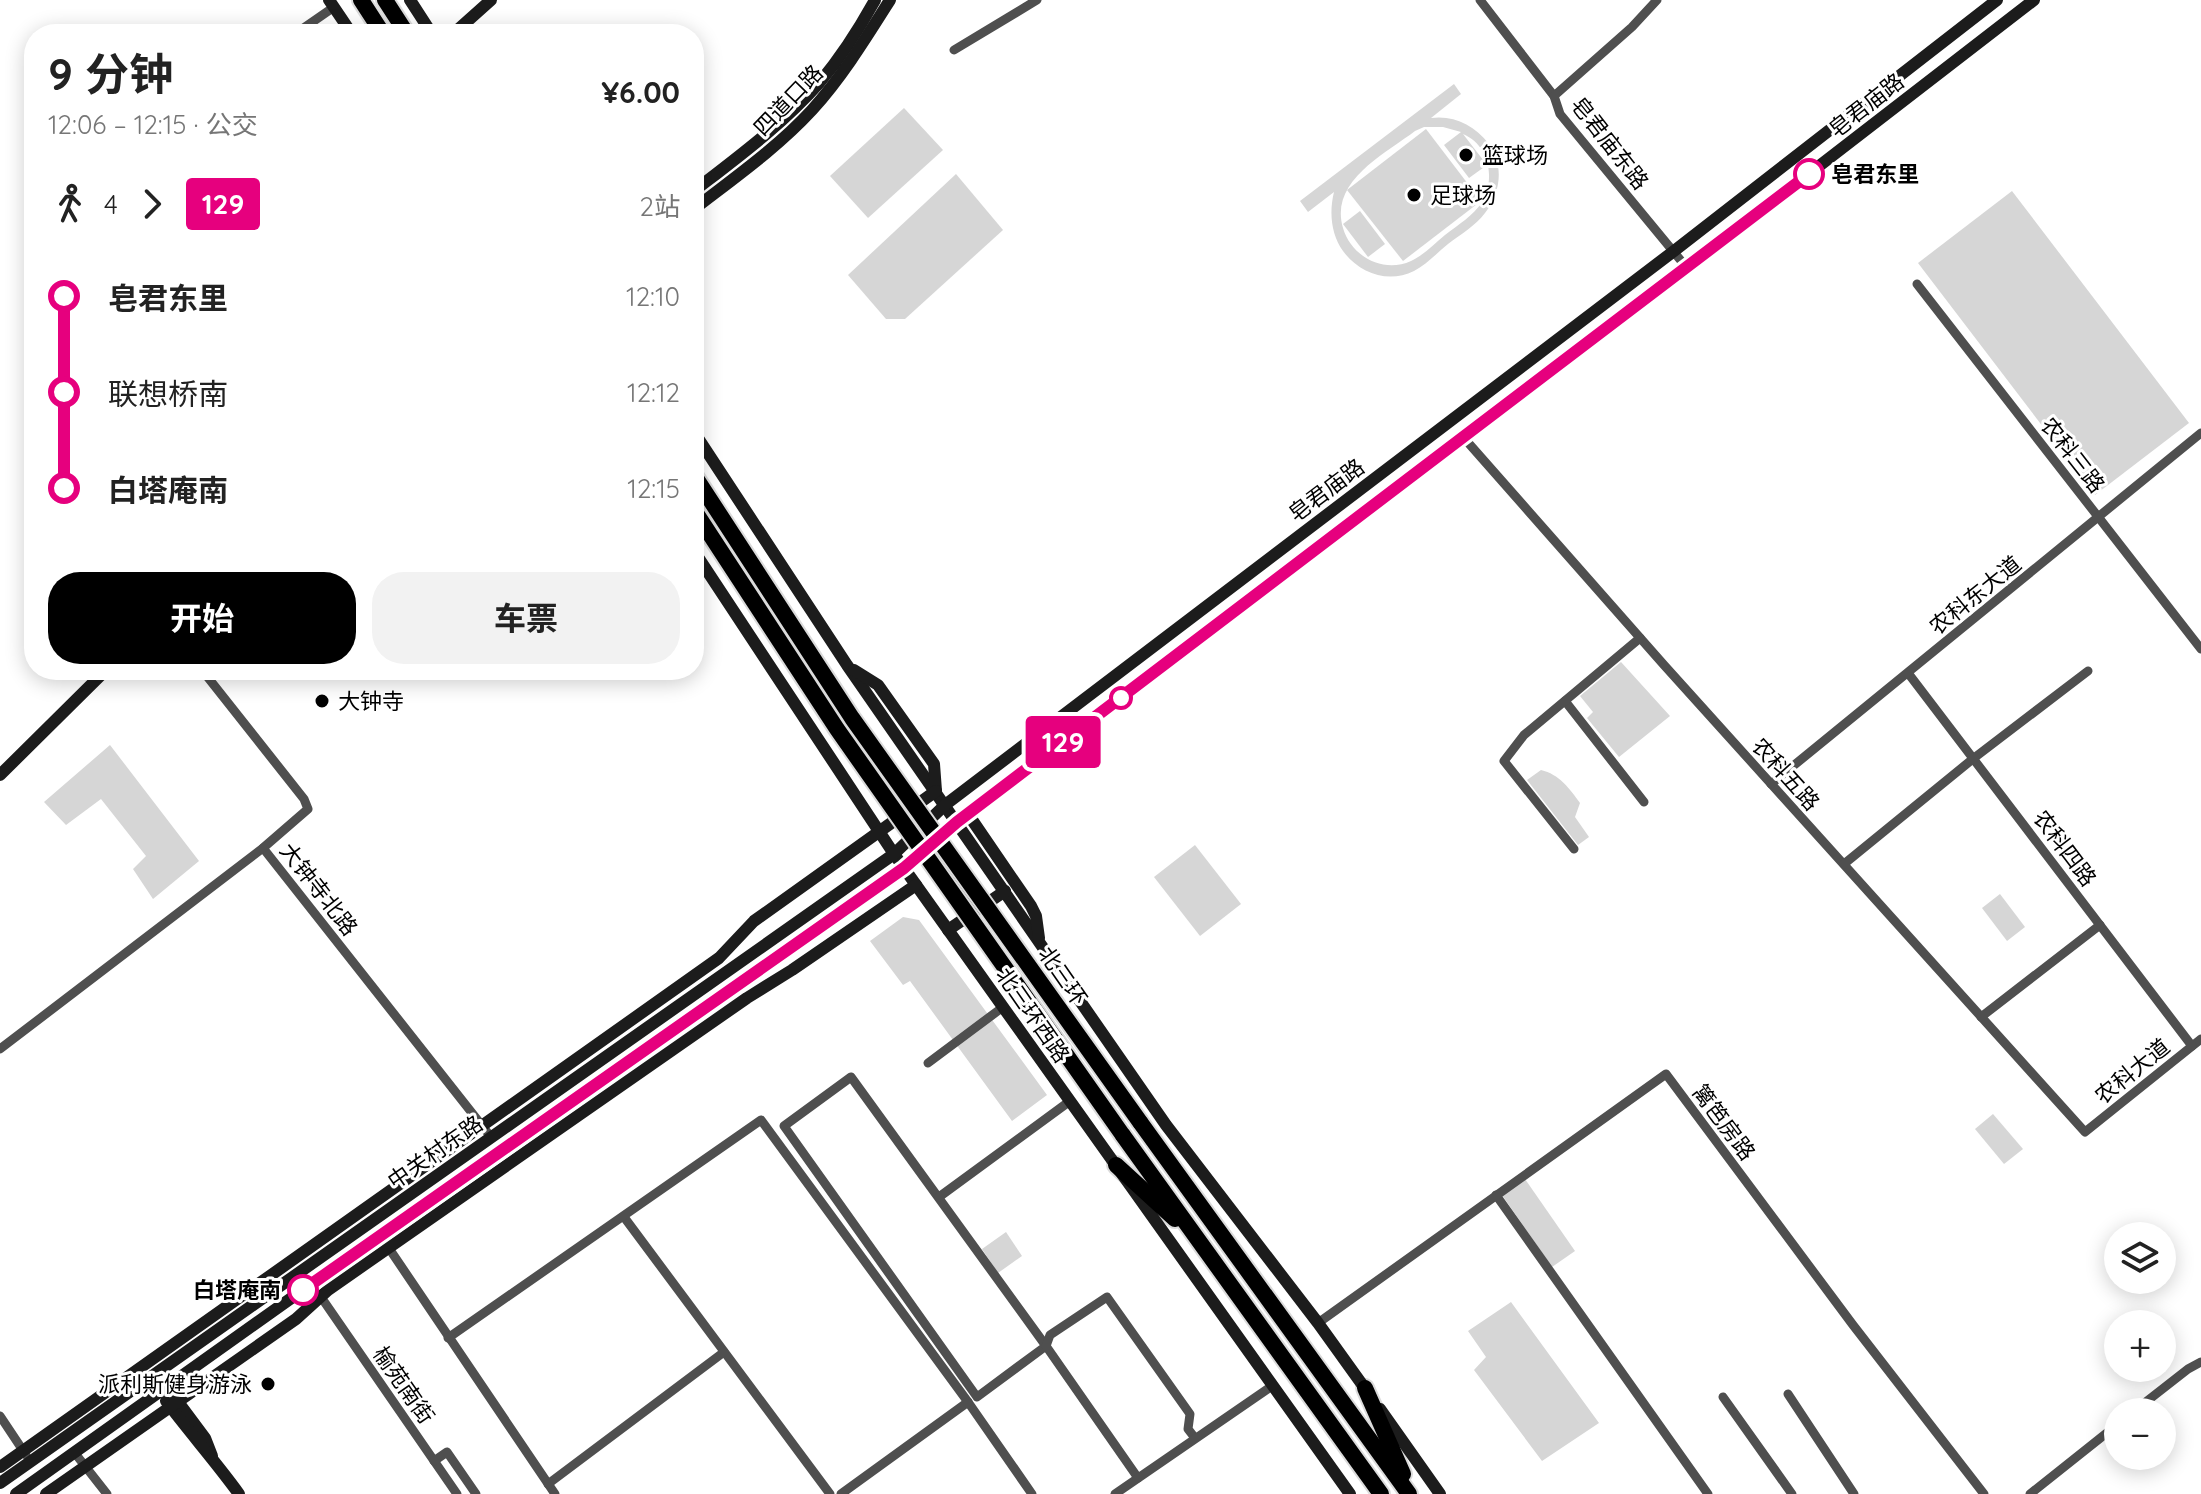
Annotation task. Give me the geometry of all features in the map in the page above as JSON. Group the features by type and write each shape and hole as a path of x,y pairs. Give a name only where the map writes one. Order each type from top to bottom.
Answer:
{"highway":[{"path":"361,0 377,24"},
{"path":"385,0 401,24"},
{"name":"北三环","path":"704,490 852,718 1410,1494"},
{"name":"北三环","path":"704,525 837,729 1122,1134 1381,1494"},
{"path":"1116,1165 1203,1244"},
{"path":"1365,1388 1410,1494"},
{"path":"1357,1461 1372,1494"}],"street":[{"path":"410,0 426,24"},
{"path":"464,24 491,0"},
{"name":"四道口路","path":"704,183 774,127 804,98 834,65 875,0"},
{"name":"四道口路","path":"704,201 782,139 810,112 840,75 890,0"},
{"path":"954,50 1037,0"},
{"name":"皂君庙东路","path":"1480,0 1554,96 1560,114 1687,268"},
{"path":"1554,96 1632,27 1657,0"},
{"name":"皂君庙路","path":"919,829 945,805 1674,251 1997,0"},
{"name":"皂君庙路","path":"930,845 2034,0"},
{"path":"307,24 332,3 346,24"},
{"name":"农科三路","path":"1917,284 2201,649"},
{"name":"农科东大道","path":"1771,784 2201,433"},
{"name":"农科五路","path":"1464,438 2085,1132"},
{"path":"704,447 847,665 878,685 934,764 936,791 945,805 962,818 1031,906 1036,916 1039,941"},
{"name":"北三环西路","path":"704,566 894,854 1350,1494"},
{"path":"1574,849 1504,761 1524,735 1640,638"},
{"path":"1844,864 1974,758 2088,671"},
{"name":"农科四路","path":"1908,673 2192,1046"},
{"path":"0,775 96,680"},
{"name":"大钟寺北路","path":"210,680 304,799 308,809 263,848 491,1137"},
{"path":"1565,701 1644,802"},
{"name":"中关村东路","path":"0,1483 27,1459 482,1126 719,958 754,921 936,791"},
{"path":"906,813 976,911"},
{"path":"962,818 1005,891 1166,1125 1318,1323 1440,1494"},
{"name":"中关村东路","path":"27,1459 894,854 919,829"},
{"name":"中关村东路","path":"16,1494 904,868 930,845"},
{"path":"0,1049 263,848"},
{"path":"46,1494 296,1319 389,1248 734,1007 916,885"},
{"path":"948,930 1005,891"},
{"path":"1981,1017 2100,925"},
{"path":"928,1063 1003,1007"},
{"name":"农科大道","path":"2085,1132 2201,1039"},
{"name":"篱笆房路","path":"1318,1323 1666,1074 1853,1325 1984,1494"},
{"path":"1138,1478 1046,1346 851,1077 784,1126 977,1397 1046,1346 1050,1335 1107,1297 1190,1414 1188,1429 1195,1438"},
{"path":"939,1197 1070,1101"},
{"path":"448,1338 761,1120 1032,1494"},
{"path":"1496,1195 1708,1494"},
{"path":"624,1217 830,1494"},
{"path":"380,1235 555,1494"},
{"name":"榆苑南街","path":"321,1297 457,1494"},
{"path":"548,1484 724,1352"},
{"path":"2151,1398 2201,1362"},
{"path":"1115,1494 1272,1386"},
{"path":"164,1389 198,1444 239,1494"},
{"path":"1788,1394 1854,1494"},
{"path":"1723,1397 1792,1494"},
{"path":"841,1494 968,1402"},
{"path":"0,1416 27,1459 1,1467"},
{"path":"2030,1494 2104,1435"},
{"path":"74,1452 107,1494"},
{"path":"434,1461 447,1452 476,1494"}],"shaded area":[{"path":"1454,84 1461,94 1431,118 1456,120 1477,132 1494,152 1499,170 1497,188 1485,213 1423,266 1404,275 1375,274 1357,265 1343,251 1332,223 1334,192 1308,212 1300,201","holes":["1424,127 1443,127 1461,132 1444,145 1469,178 1487,165 1463,134 1472,139 1484,154 1488,163 1489,183 1482,202 1465,220 1411,261 1390,265 1370,260 1347,238 1341,211 1344,196 1362,170 1415,131"]},
{"path":"904,108 943,150 868,218 830,176"},
{"name":"足球场","path":"1426,129 1481,201 1403,261 1347,190"},
{"path":"956,174 1003,230 905,319 886,319 848,275"},
{"path":"2012,191 2189,423 2095,495 1918,263"},
{"path":"1360,211 1385,244 1368,257 1343,224"},
{"path":"1621,662 1670,716 1619,757 1587,718 1593,712 1580,696"},
{"path":"110,745 199,861 153,899 133,869 146,856 101,799 66,825 44,802"},
{"path":"1541,770 1559,779 1580,803 1575,817 1589,837 1578,845 1527,780"},
{"path":"1195,845 1241,904 1200,936 1154,877"},
{"path":"2000,894 2025,927 2007,941 1982,908"},
{"path":"903,917 919,920 1047,1095 1012,1121 910,981 903,985 870,941"},
{"path":"1993,1114 2023,1149 2004,1164 1975,1129"},
{"path":"1525,1179 1575,1251 1552,1267 1502,1195"},
{"path":"1006,1232 1022,1256 998,1273 982,1249"},
{"path":"1511,1302 1599,1423 1542,1461 1474,1370 1486,1357 1468,1331"}],"bus line":[{"name":"129","path":"303,1290 904,868 957,822 1809,174"}],"place":[{"name":"篮球场","path":"1466,155"},
{"name":"皂君东里","path":"1809,174"},
{"name":"足球场","path":"1414,195"},
{"name":"大钟寺","path":"322,701"},
{"name":"白塔庵南","path":"303,1290"},
{"name":"派利斯健身游泳","path":"268,1384"}]}
